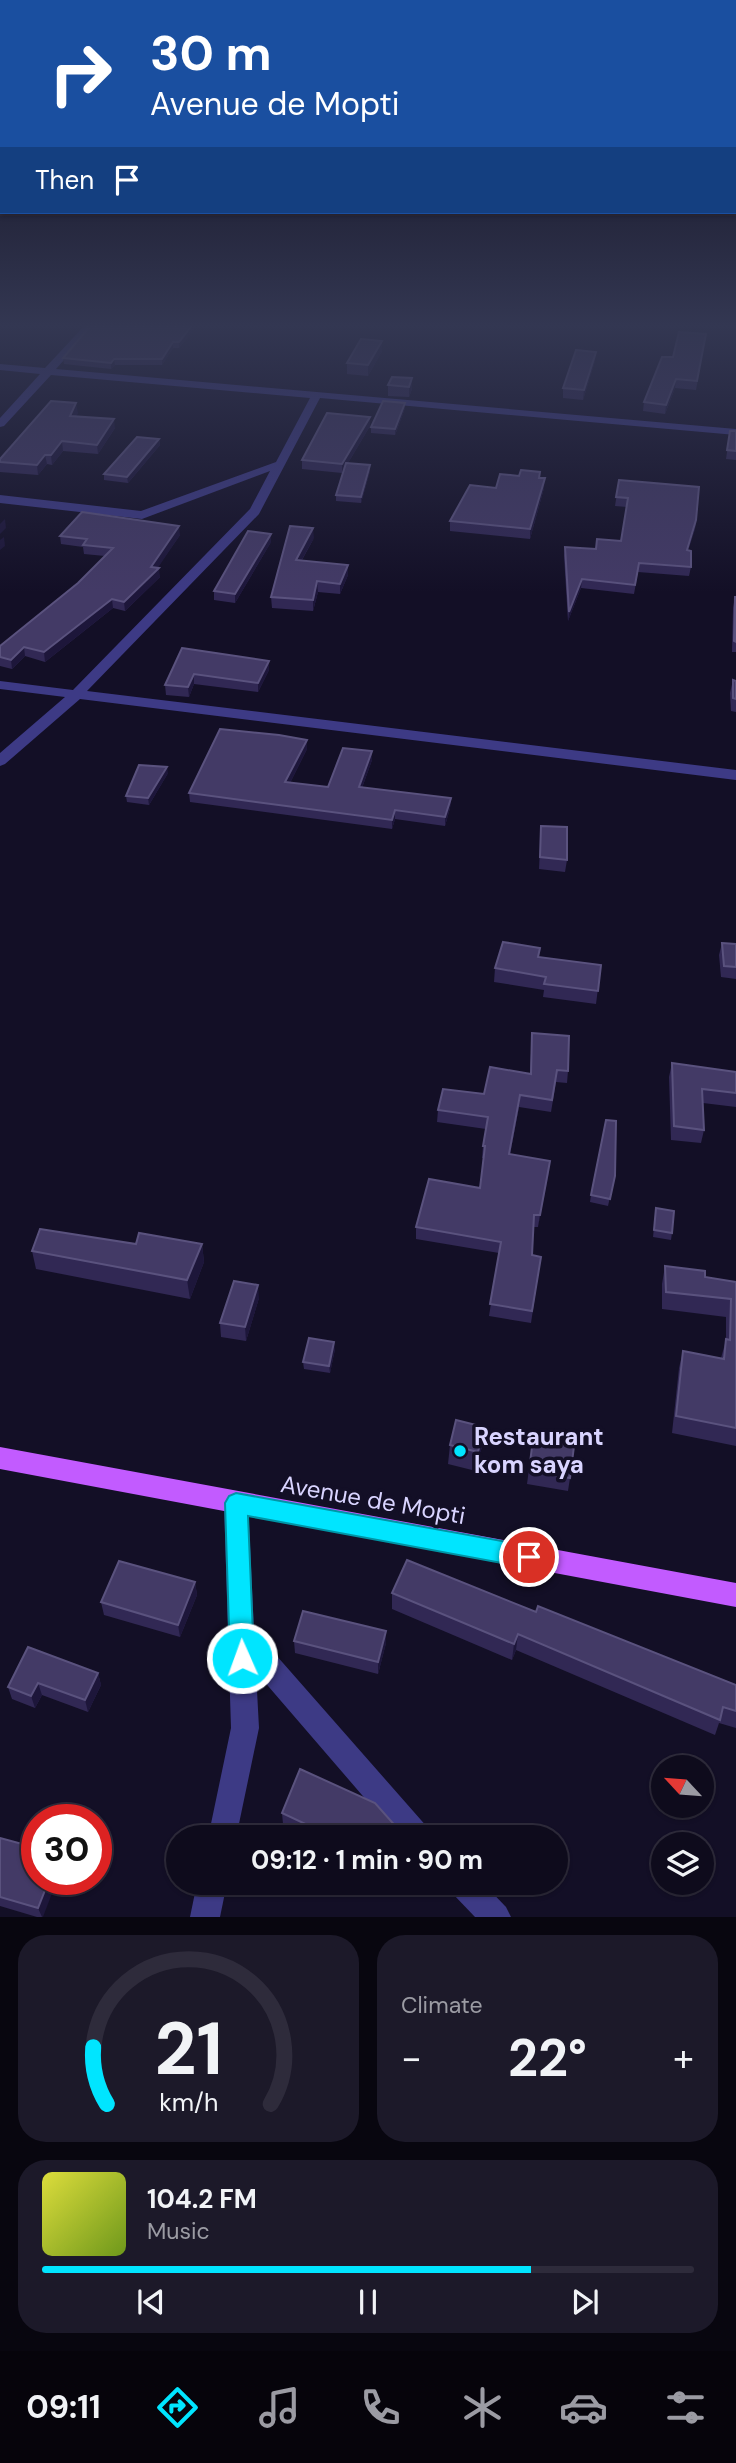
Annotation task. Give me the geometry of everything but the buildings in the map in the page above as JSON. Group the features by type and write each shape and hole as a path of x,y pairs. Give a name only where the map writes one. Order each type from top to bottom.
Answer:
{"main road":[{"name":"Avenue de Mopti","path":"0,1458 736,1595"}],"street":[{"path":"0,761 77,694 255,511 307,413"},
{"path":"526,413 736,432"},
{"path":"0,499 142,515 280,464"},
{"path":"0,685 736,775"},
{"path":"225,1825 245,1728 236,1503"},
{"path":"242,1635 407,1825"},
{"path":"205,1917 210,1895"},
{"path":"474,1895 496,1917"}],"place":[{"name":"Restaurant kom saya","path":"460,1451"}],"route":[{"path":"242,1658 236,1503 529,1557"}]}
